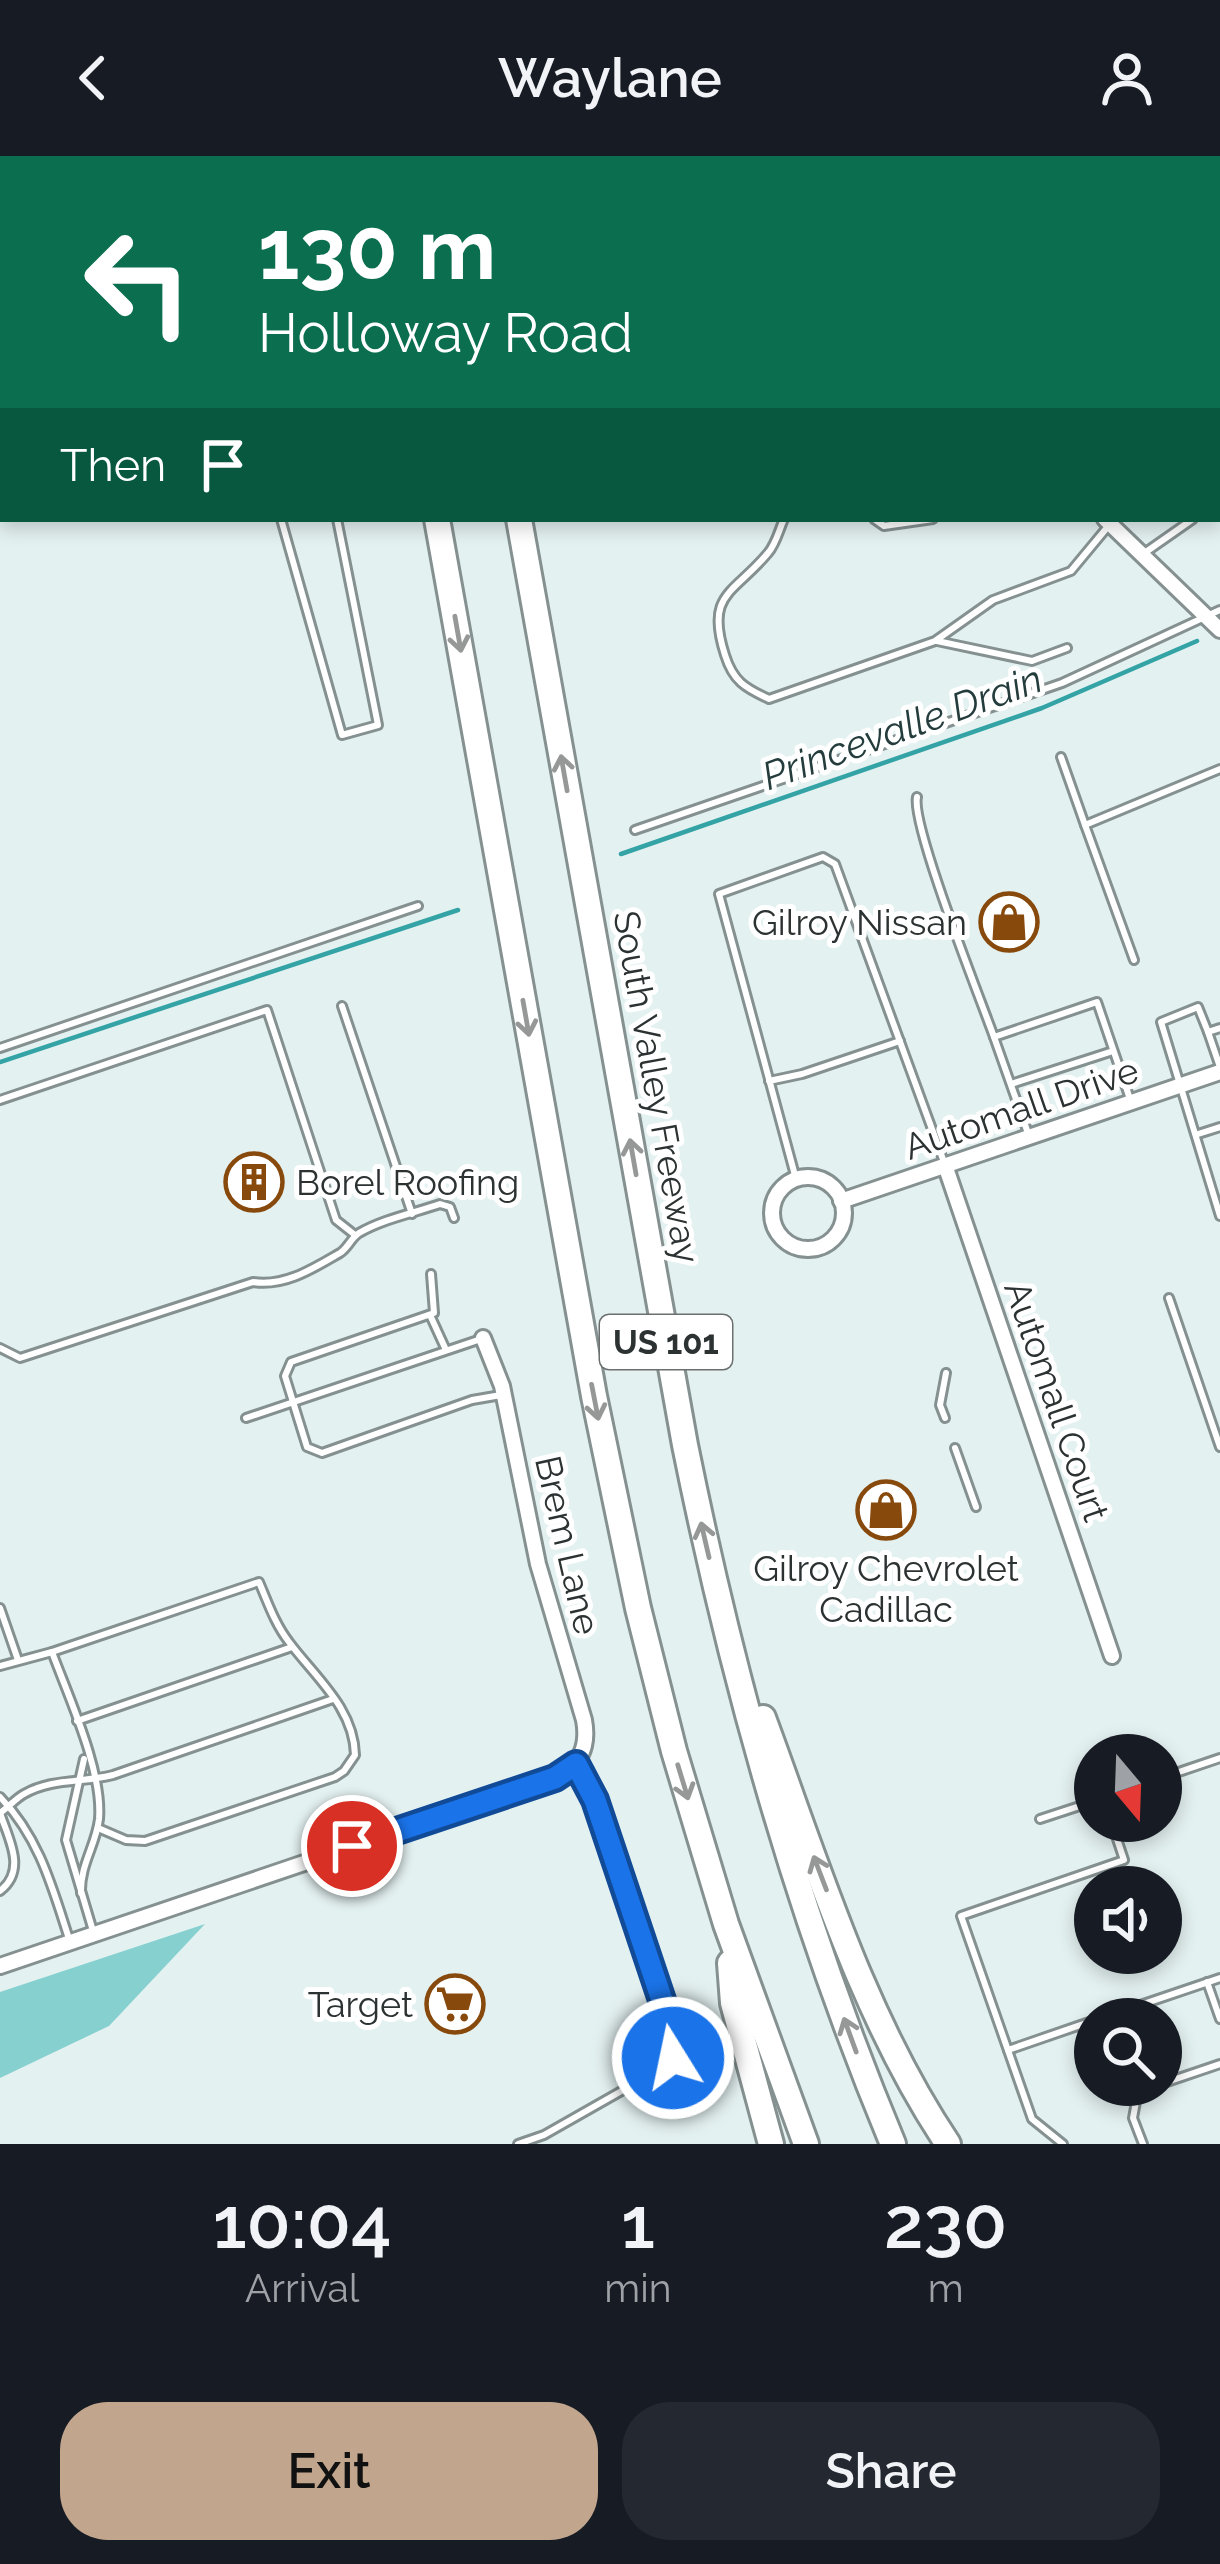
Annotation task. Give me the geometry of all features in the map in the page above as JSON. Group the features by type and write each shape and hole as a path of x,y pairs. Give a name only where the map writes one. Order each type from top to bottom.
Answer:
{"highway":[{"name":"US 101","path":"438,522 622,1538 674,1751 726,1924 806,2144"},
{"name":"South Valley Freeway","path":"520,522 685,1445 715,1586 750,1726 799,1888 892,2144"},
{"path":"715,1586 846,1938 898,2058 948,2144"},
{"path":"726,1924 733,2003 772,2144"}],"street":[{"path":"1108,522 1214,613 1220,630"},
{"name":"Automall Drive","path":"841,1201 1220,1070"},
{"name":"Automall Court","path":"946,1166 1112,1656"},
{"path":"796,1179 825,1181 841,1201 842,1223 831,1240 813,1248 791,1244 777,1231 772,1214 780,1190 796,1179"},
{"name":"Brem Lane","path":"483,1338 504,1394 538,1564 586,1732 583,1754 576,1764"},
{"path":"0,1966 555,1778 576,1764"}],"lane":[{"path":"282,522 342,735 378,725 338,522"},
{"path":"783,522 772,550 730,591 718,610 718,633 732,676 769,699 935,641 993,599 1071,572 1108,522"},
{"path":"878,522 884,526 912,522"},
{"path":"1143,554 1189,522"},
{"path":"635,830 1062,683 1214,613"},
{"path":"935,641 1032,661 1067,648"},
{"path":"1061,757 1134,960"},
{"path":"1085,825 1220,769"},
{"path":"917,797 915,807 927,844 1029,1137"},
{"path":"796,1179 718,894 823,857 835,864 946,1166"},
{"path":"0,1048 418,906"},
{"path":"994,1036 1097,1002 1131,1102"},
{"path":"342,1006 412,1214"},
{"path":"1220,1070 1198,1007 1161,1022 1220,1216"},
{"path":"0,1100 267,1010 336,1220 355,1234"},
{"path":"1208,1032 1220,1028"},
{"path":"769,1081 900,1041"},
{"path":"1011,1084 1113,1051"},
{"path":"1198,1134 1220,1127"},
{"path":"0,1348 20,1358 253,1282 269,1285 345,1251 355,1234 440,1204 450,1208 454,1217"},
{"path":"430,1274 436,1306 430,1315 291,1361 285,1376 307,1447 322,1453 472,1400 504,1394"},
{"path":"1169,1298 1220,1447"},
{"path":"430,1315 446,1351"},
{"path":"246,1418 483,1338"},
{"path":"945,1418 940,1405 946,1372"},
{"path":"955,1448 976,1507"},
{"path":"0,1666 259,1582 292,1647 335,1698 355,1747 352,1763 335,1777 146,1841 126,1840 98,1828"},
{"path":"0,1609 18,1660"},
{"path":"76,1720 292,1647"},
{"path":"52,1652 99,1804 98,1828 82,1868 81,1893"},
{"path":"0,1891 16,1867 0,1813 18,1796 59,1781 94,1779 335,1698"},
{"path":"83,1743 82,1782 66,1840 94,1934"},
{"path":"1182,1771 1220,1758"},
{"path":"518,2144 544,2135 670,2064 673,2058 665,2008 595,1800 576,1764"},
{"path":"0,1797 41,1856 70,1942"},
{"path":"1040,1820 1074,1808"},
{"path":"1063,2144 1033,2119 961,1916 1124,1860 1118,1842"},
{"path":"1161,1998 1220,1978"},
{"path":"1207,1982 1220,2019"},
{"path":"1008,2050 1074,2028"},
{"path":"1182,2076 1220,2064"},
{"path":"1135,2106 1133,2118 1142,2144"}],"shaded area":[{"path":"205,1924 109,2026 0,2078 0,1992"}],"waterway":[{"name":"Princevalle Drain","path":"621,854 1042,708 1197,641"},
{"name":"Princevalle Drain","path":"0,1062 458,910"}],"place":[{"name":"Gilroy Nissan","path":"1009,922"},
{"name":"Borel Roofing","path":"254,1182"},
{"name":"Gilroy Chevrolet Cadillac","path":"886,1510"},
{"name":"Target","path":"455,2004"}],"route":[{"path":"352,1846 555,1778 576,1764 595,1800 672,2030 673,2058"}]}
